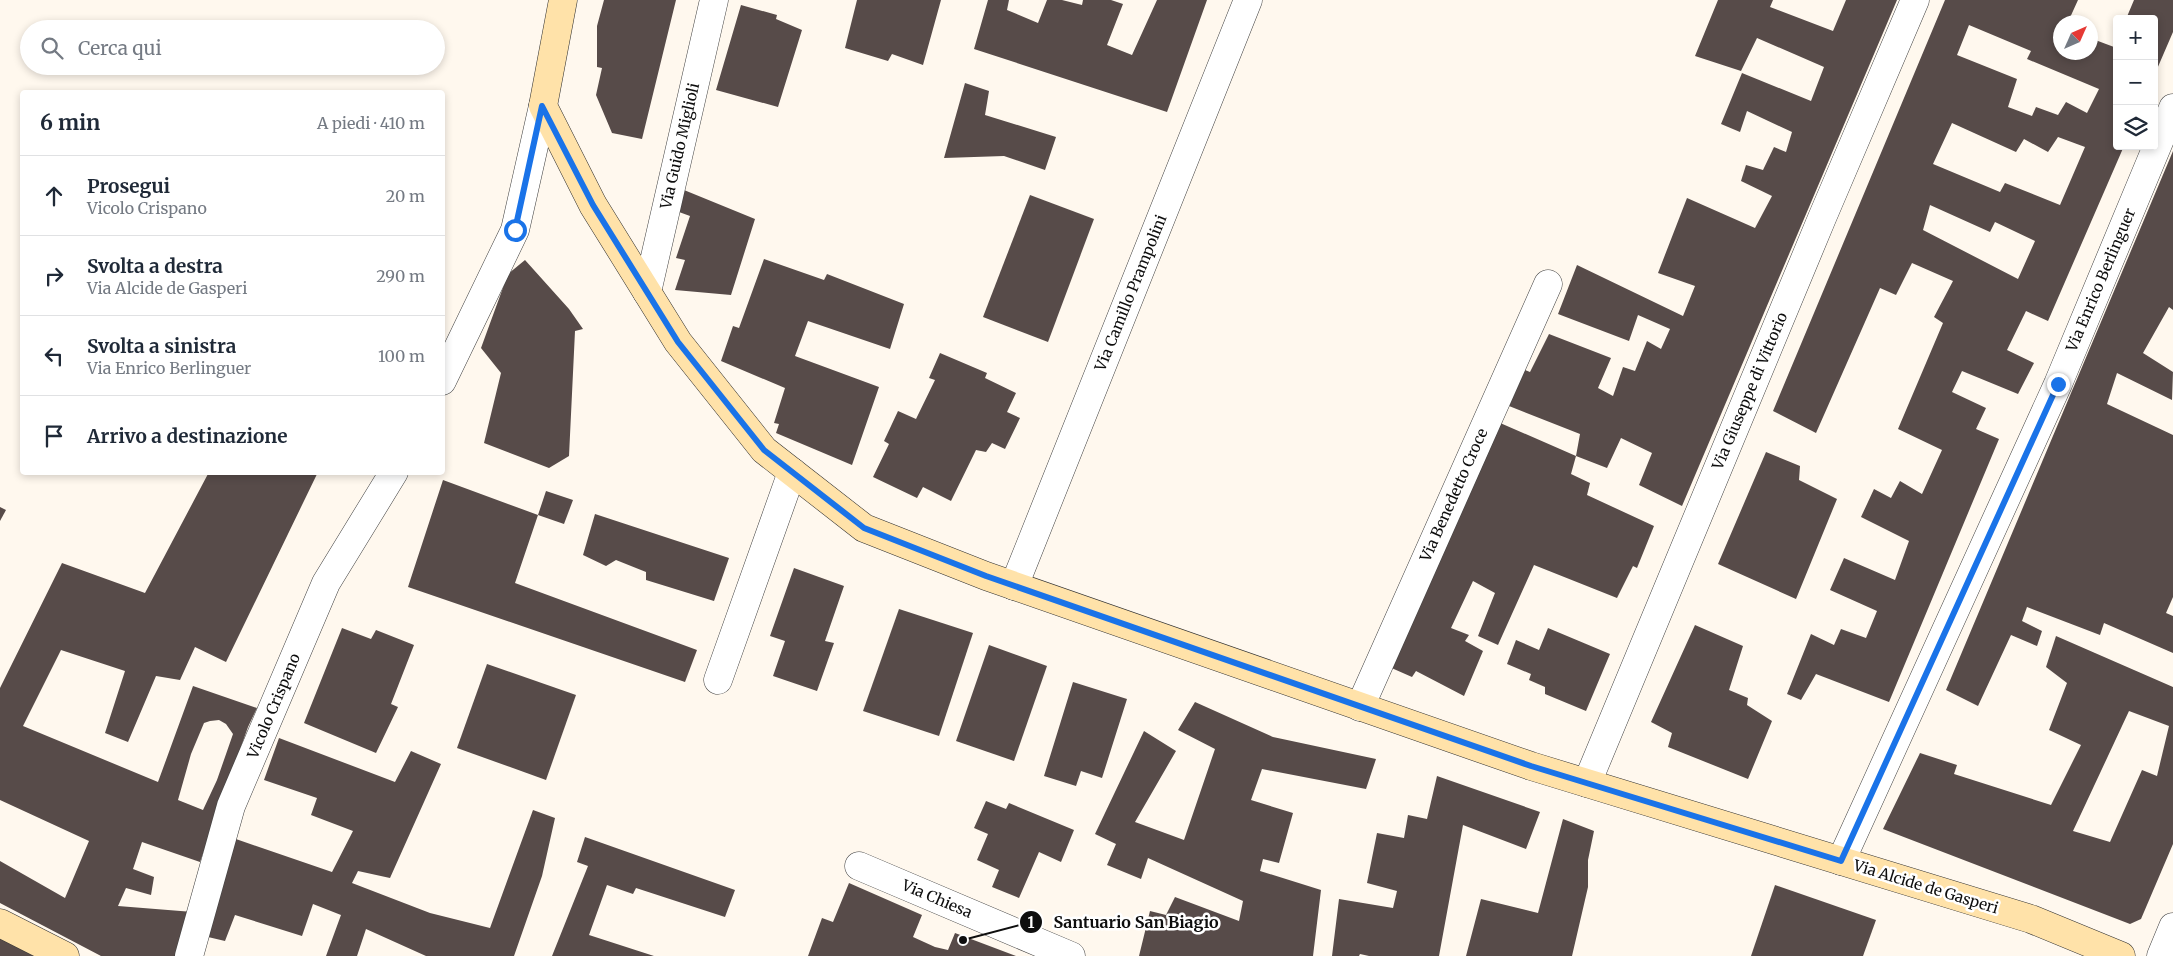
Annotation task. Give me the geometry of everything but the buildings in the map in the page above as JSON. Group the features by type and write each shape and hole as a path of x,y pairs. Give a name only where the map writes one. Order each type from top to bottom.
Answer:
{"street":[{"path":"445,376 515,230 563,0"},
{"name":"Via Guido Miglioli","path":"647,292 714,0"},
{"name":"Via Camillo Prampolini","path":"1014,586 1248,0"},
{"name":"Via Giuseppe di Vittorio","path":"1587,783 1822,218 1915,0"},
{"name":"Via Alcide de Gasperi","path":"542,106 593,205 678,342 764,450 864,528 1014,586 1360,707 1587,783 2031,919 2121,956"},
{"name":"Via Enrico Berlinguer","path":"1841,861 2058,384 2173,108"},
{"name":"Via Benedetto Croce","path":"1360,707 1548,284"},
{"path":"718,680 792,472"},
{"name":"Vicolo Crispano","path":"189,956 231,806 326,583 392,475"},
{"name":"Via Chiesa","path":"859,866 1071,956"},
{"path":"0,923 66,956"},
{"path":"2161,956 2173,927"}],"place":[{"name":"Santuario San Biagio","path":"963,940"}],"route":[{"path":"515,230 542,106 593,205 678,342 764,450 864,528 986,576 1531,766 1841,861 2058,384"}]}
